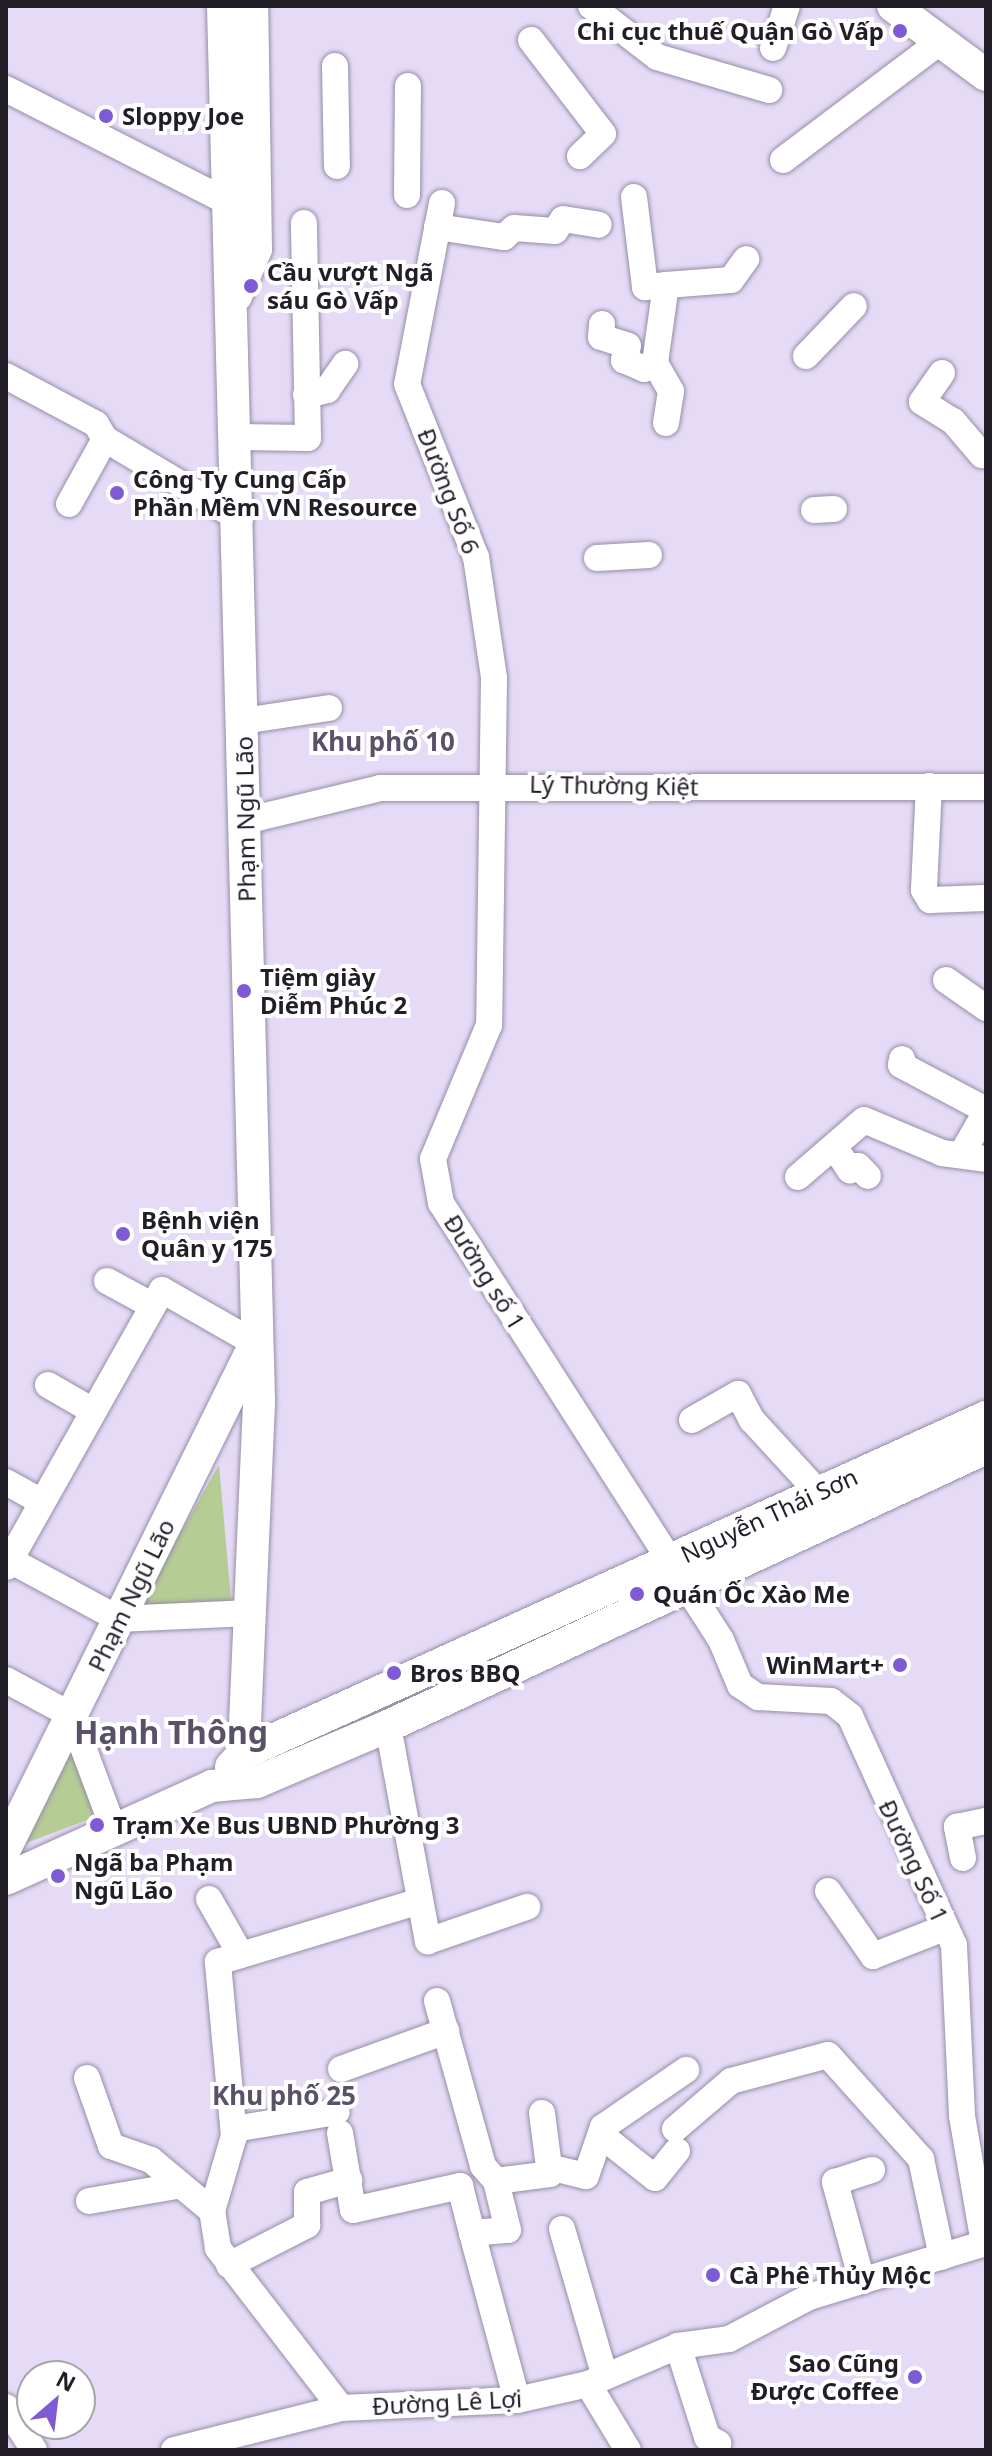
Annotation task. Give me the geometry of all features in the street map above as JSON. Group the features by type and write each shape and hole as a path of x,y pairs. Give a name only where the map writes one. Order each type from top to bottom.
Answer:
{"main road":[{"name":"Phạm Ngũ Lão","path":"223,6 236,210 255,1343 244,1753"},
{"path":"236,210 240,6"},
{"name":"Phạm Ngũ Lão","path":"236,296 256,249 252,6"},
{"path":"893,6 986,75"},
{"name":"Phạm Ngũ Lão","path":"6,1847 255,1343"},
{"name":"Nguyễn Thái Sơn","path":"6,1879 212,1786 257,1782 388,1726 674,1574 818,1492 986,1417"},
{"name":"Nguyễn Thái Sơn","path":"212,1786 244,1753 986,1448"}],"street":[{"path":"591,6 657,57 769,90"},
{"path":"773,48 787,6"},
{"path":"531,40 603,134 580,156"},
{"path":"783,160 941,41"},
{"path":"335,66 337,166"},
{"path":"407,195 408,86"},
{"path":"6,89 236,210"},
{"path":"634,197 645,287 731,280 746,259"},
{"name":"Đường Số 6","path":"488,783 494,678 476,557 407,384 440,215 504,237 514,228 555,231 563,219 599,225"},
{"path":"238,437 308,438 304,223"},
{"path":"666,285 655,363 671,391 666,423"},
{"path":"806,356 854,306"},
{"path":"602,324 601,337 628,346 624,360 644,369 655,363"},
{"path":"306,395 327,390 345,364"},
{"path":"942,373 922,402 953,421 982,455"},
{"path":"6,376 96,424 105,439 240,519"},
{"path":"69,504 105,439"},
{"path":"597,558 649,555"},
{"path":"243,721 329,708"},
{"name":"Lý Thường Kiệt","path":"245,821 380,788 488,783 986,787"},
{"name":"Đường số 1","path":"488,783 489,1025 433,1159 441,1203 674,1574"},
{"path":"929,786 924,890 930,900 986,898"},
{"path":"946,980 986,1008"},
{"path":"798,1177 864,1120 974,1157 986,1111 901,1065 902,1059"},
{"path":"835,1148 850,1170 858,1166 868,1176"},
{"path":"107,1281 153,1306"},
{"path":"249,1613 119,1619 7,1562 162,1290 255,1343"},
{"path":"48,1385 93,1411"},
{"path":"692,1420 738,1394 752,1420 818,1492"},
{"path":"6,1482 42,1502"},
{"name":"Đường Số 1","path":"674,1574 721,1640 740,1685 758,1697 831,1701 850,1716 954,1945 962,2116 985,2243"},
{"path":"6,1680 71,1715 114,1830"},
{"path":"388,1726 417,1902 428,1941 527,1907"},
{"path":"963,1858 957,1827 986,1823"},
{"path":"828,1891 873,1956 944,1928"},
{"path":"209,1899 230,1958 234,2129 212,2211 229,2265 341,2408"},
{"path":"230,1958 417,1902"},
{"path":"437,2001 483,2166 496,2181 508,2230 472,2233"},
{"path":"341,2069 446,2031"},
{"path":"601,2135 655,2178 676,2140 731,2081 828,2055 921,2159 942,2257"},
{"path":"549,2167 586,2176 601,2135 620,2109 686,2070"},
{"path":"87,2078 111,2146 151,2160 177,2186 212,2211"},
{"path":"496,2181 550,2174 542,2113"},
{"path":"234,2129 339,2122 353,2210 460,2186 517,2400"},
{"path":"862,2281 835,2182 872,2170"},
{"path":"229,2265 307,2225 307,2192 349,2180"},
{"path":"89,2201 177,2186"},
{"path":"562,2229 596,2380 628,2450"},
{"name":"Đường Lê Lợi","path":"174,2450 341,2408 517,2400 596,2380 678,2346 729,2339 809,2297 985,2243"},
{"path":"678,2346 707,2437 718,2443"},
{"path":"6,2407 34,2450"}],"green space":[{"path":"219,1465 232,1610 135,1613"},
{"path":"73,1740 106,1813 23,1844"}],"place":[{"name":"Chi cục thuế Quận Gò Vấp","path":"900,31"},
{"name":"Sloppy Joe","path":"106,116"},
{"name":"Cầu vượt Ngã sáu Gò Vấp","path":"251,286"},
{"name":"Công Ty Cung Cấp Phần Mềm VN Resource","path":"117,493"},
{"name":"Tiệm giày Diễm Phúc 2","path":"244,991"},
{"name":"Bệnh viện Quân y 175","path":"123,1234"},
{"name":"Quán Ốc Xào Me","path":"637,1594"},
{"name":"WinMart+","path":"900,1665"},
{"name":"Bros BBQ","path":"394,1673"},
{"name":"Trạm Xe Bus UBND Phường 3","path":"97,1825"},
{"name":"Ngã ba Phạm Ngũ Lão","path":"58,1876"},
{"name":"Cà Phê Thủy Mộc","path":"713,2275"},
{"name":"Sao Cũng Được Coffee","path":"915,2377"}],"district":[{"name":"Khu phố 10","path":"383,742"},
{"name":"Hạnh Thông","path":"171,1732"},
{"name":"Khu phố 25","path":"284,2096"}]}
